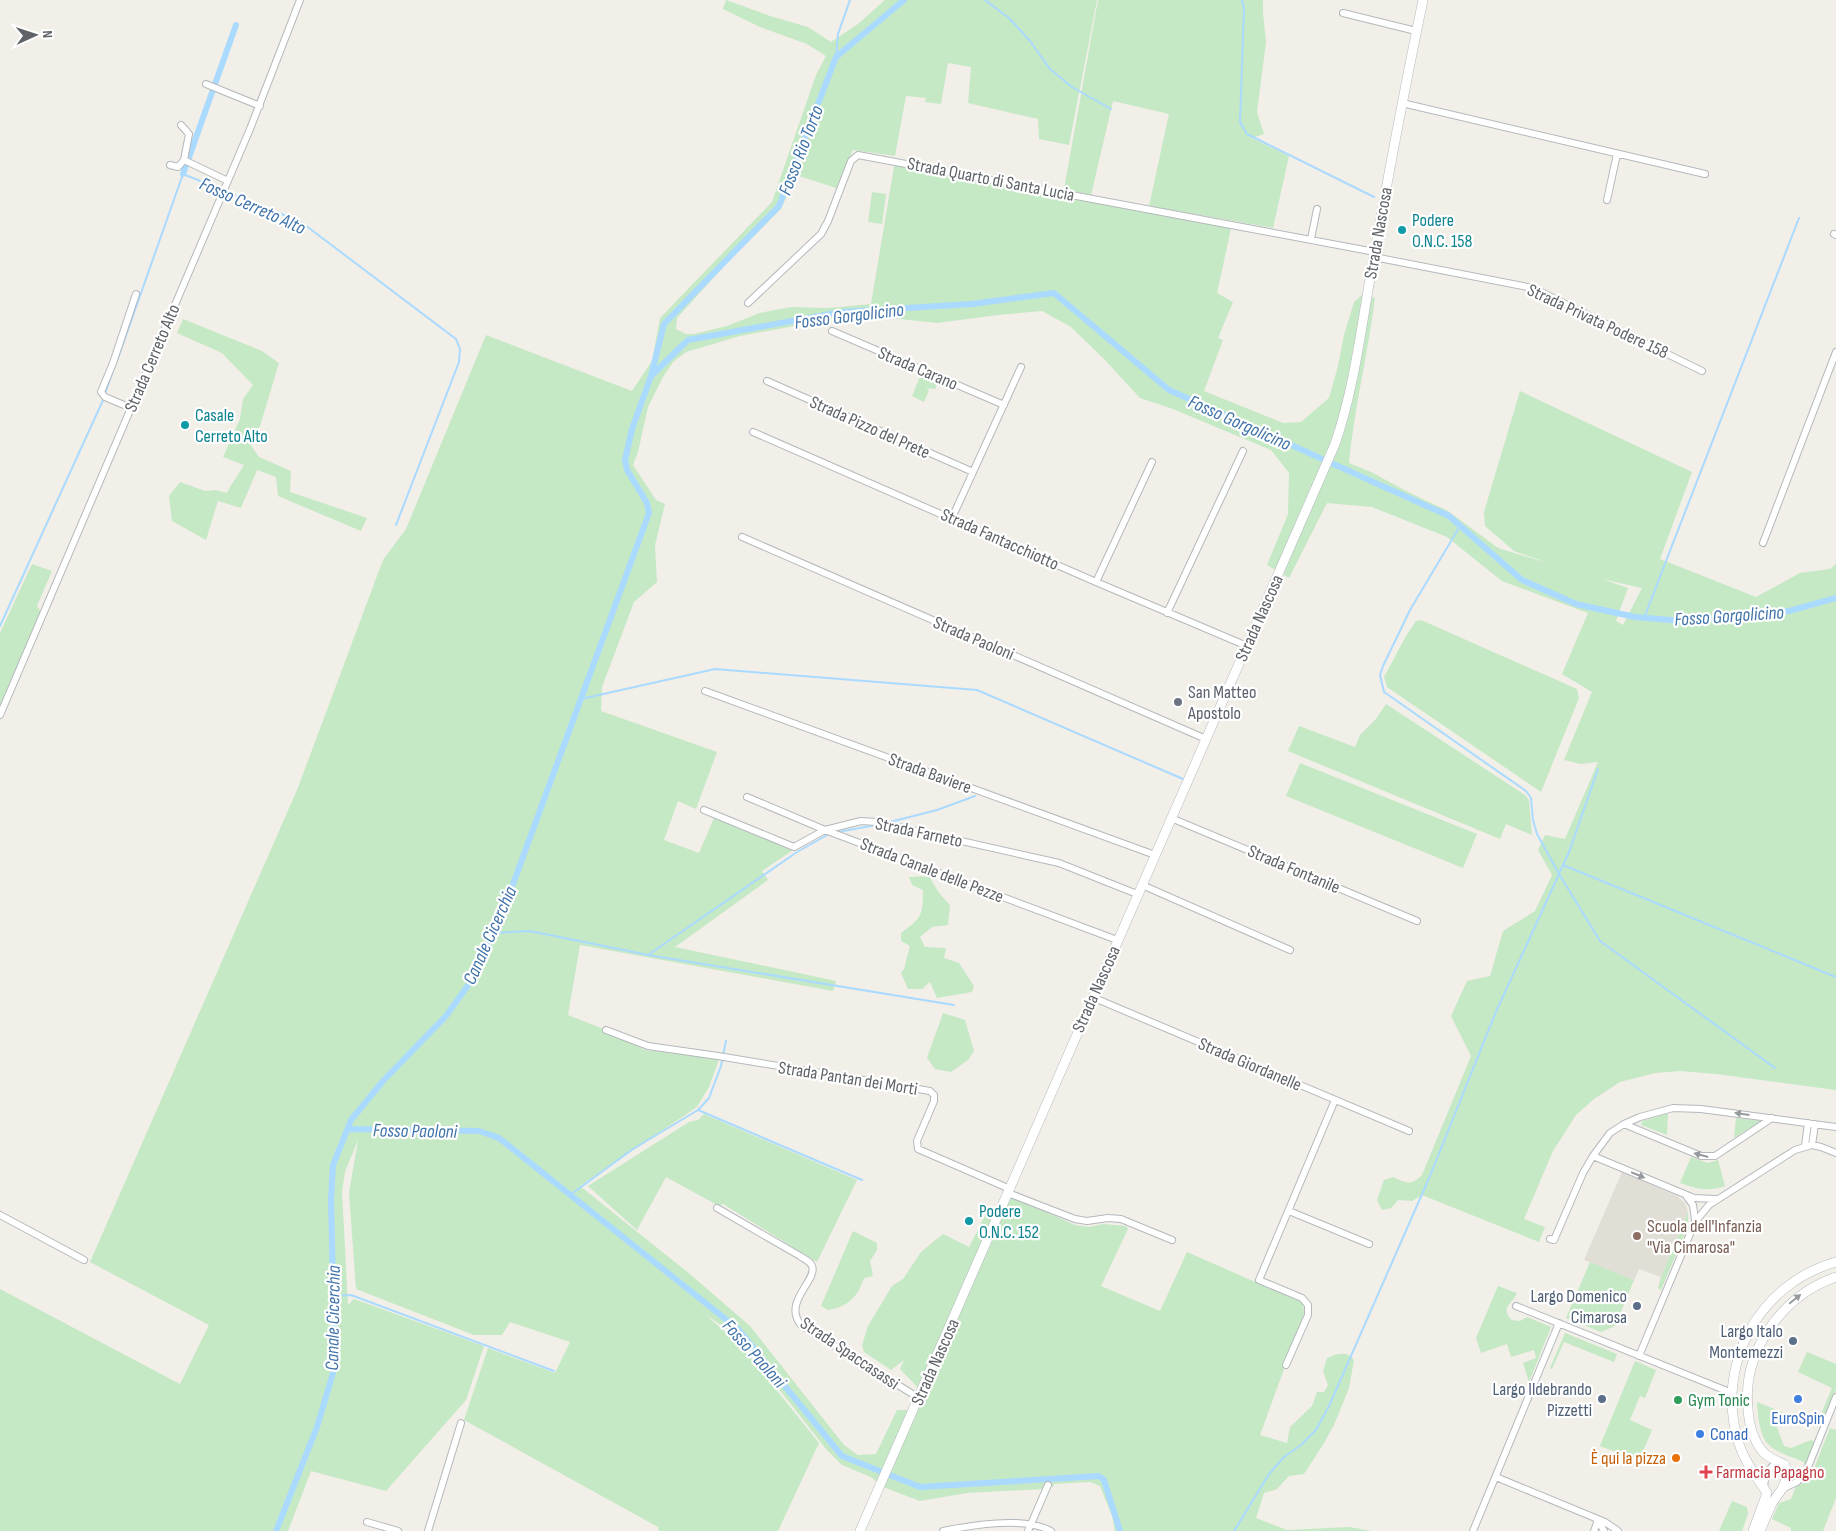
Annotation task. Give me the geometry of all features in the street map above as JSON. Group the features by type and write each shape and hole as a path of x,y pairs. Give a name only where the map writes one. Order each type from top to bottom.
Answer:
{"street":[{"name":"Strada Cerreto Alto","path":"0,715 260,106 300,0"},
{"name":"Strada Nascosa","path":"860,1531 1337,437 1345,408 1423,0"},
{"path":"1343,13 1416,31"},
{"path":"208,85 260,106"},
{"path":"1402,103 1705,174"},
{"path":"170,165 178,167 184,160 189,134 181,125"},
{"path":"1607,200 1617,154"},
{"name":"Strada Quarto di Santa Lucia","path":"748,304 821,234 827,224 851,161 858,155 1311,239 1374,254"},
{"path":"184,160 227,183"},
{"path":"1311,239 1317,210"},
{"name":"Strada Privata Podere 158","path":"1374,254 1533,288 1702,371"},
{"path":"130,408 104,397 102,387 110,371 136,294"},
{"name":"Strada Carano","path":"832,331 1004,405"},
{"path":"1763,543 1836,352"},
{"path":"952,518 1021,367"},
{"name":"Strada Pizzo del Prete","path":"767,382 973,472"},
{"name":"Strada Fantacchiotto","path":"753,432 1167,613 1247,646"},
{"path":"1167,613 1243,451"},
{"path":"1096,582 1152,462"},
{"name":"Strada Paoloni","path":"742,537 1206,739"},
{"name":"Strada Baviere","path":"705,691 1155,855"},
{"name":"Strada Canale delle Pezze","path":"747,797 840,836 1117,940"},
{"name":"Strada Farneto","path":"704,810 791,846 800,845 825,830 866,821 880,822 1063,865 1137,894"},
{"name":"Strada Fontanile","path":"1171,818 1417,921"},
{"path":"1142,885 1290,950"},
{"name":"Strada Giordanelle","path":"1092,997 1409,1131"},
{"name":"Strada Pantan dei Morti","path":"606,1030 648,1046 932,1092 935,1097 917,1141 918,1149 1009,1191"},
{"path":"1286,1365 1308,1315 1308,1305 1302,1298 1259,1280 1335,1100"},
{"path":"1550,1239 1554,1240 1583,1173 1610,1134 1624,1124 1650,1113 1673,1108 1711,1110 1836,1126"},
{"path":"1624,1124 1700,1156 1708,1157 1720,1153 1772,1118"},
{"path":"1808,1146 1811,1123"},
{"path":"1638,1356 1694,1222 1704,1209 1795,1150 1808,1146 1821,1147 1836,1153"},
{"path":"1593,1156 1700,1200 1717,1199"},
{"path":"1009,1191 1075,1219 1121,1219 1172,1240"},
{"path":"1685,1194 1694,1205 1694,1222"},
{"name":"Strada Spaccasassi","path":"716,1208 811,1264 812,1274 804,1287 795,1309 796,1317 802,1325 919,1398"},
{"path":"1289,1211 1369,1244"},
{"path":"0,1215 84,1260"},
{"path":"1836,1262 1800,1277 1770,1301 1753,1324 1737,1362 1732,1393 1733,1416 1739,1444 1748,1464 1770,1495 1780,1492 1797,1482 1804,1475 1836,1397"},
{"path":"1804,1475 1796,1476 1759,1446 1751,1426 1747,1397 1752,1367 1765,1334 1782,1312 1804,1292 1836,1277"},
{"path":"1516,1306 1732,1393"},
{"path":"1474,1531 1559,1323"},
{"path":"1737,1362 1752,1367"},
{"path":"428,1531 461,1423"},
{"path":"1753,1531 1766,1491 1764,1482 1770,1469 1774,1464 1778,1463"},
{"path":"1760,1531 1788,1474 1787,1468"},
{"path":"1496,1477 1610,1524 1618,1531"},
{"path":"1030,1528 1048,1485"},
{"path":"1594,1531 1598,1520"},
{"path":"1598,1520 1604,1531"},
{"path":"367,1522 398,1531"},
{"path":"943,1531 986,1524 1051,1531"}],"shaded area":[{"name":"Scuola dell'Infanzia \"Via Cimarosa\"","path":"1622,1172 1677,1196 1685,1203 1688,1212 1661,1277 1639,1269 1634,1280 1584,1260"}],"green space":[{"path":"726,0 808,27 831,42 858,24 885,0 1097,0 1069,145 1039,139 1038,119 968,103 971,67 948,63 941,104 925,102 926,98 906,96 895,156 853,150 836,188 796,175 781,209 728,262 677,318 676,329 686,334 694,334 727,326 760,313 791,307 828,308 871,304 895,161 1232,224 1217,293 1233,302 1218,338 1223,340 1204,391 1283,423 1301,422 1329,398 1354,302 1363,294 1375,298 1349,463 1448,511 1498,548 1551,564 1514,551 1485,526 1484,512 1520,391 1692,472 1660,559 1756,597 1800,573 1830,569 1836,564 1836,1090 1680,1071 1655,1073 1620,1082 1594,1099 1576,1115 1553,1151 1524,1219 1545,1227 1539,1242 1422,1195 1412,1201 1398,1200 1391,1208 1382,1210 1377,1200 1384,1180 1393,1177 1405,1182 1411,1182 1422,1175 1471,1056 1451,1016 1467,981 1490,976 1503,931 1535,911 1552,875 1538,850 1545,835 1565,839 1598,762 1581,764 1564,760 1592,692 1562,674 1588,613 1502,581 1447,537 1372,507 1327,503 1289,578 1267,565 1288,514 1289,473 1271,450 1173,409 1140,398 1071,327 1042,311 937,323 890,318 816,322 740,336 686,352 673,362 648,407 638,452 633,465 656,500 665,504 655,545 657,582 634,602 602,687 601,711 717,752 696,809 678,801 664,840 699,853 714,818 793,850 762,871 768,880 675,947 836,981 833,991 580,945 568,1015 606,1030 645,1050 719,1059 709,1087 697,1107 580,1186 691,1275 750,1326 844,1445 858,1455 876,1454 897,1410 917,1410 924,1394 900,1369 904,1360 891,1370 864,1352 862,1345 868,1326 892,1286 903,1279 921,1252 943,1234 969,1247 987,1212 1004,1212 1010,1199 1013,1197 1075,1225 1089,1227 1103,1224 1126,1226 1128,1229 1101,1286 1160,1311 1187,1252 1303,1303 1304,1314 1260,1435 1287,1443 1290,1427 1312,1406 1317,1392 1324,1392 1328,1385 1323,1371 1327,1358 1338,1354 1345,1354 1354,1360 1349,1388 1334,1425 1324,1443 1304,1474 1289,1476 1277,1489 1264,1493 1256,1518 1287,1530 1349,1527 1372,1531 1115,1531 1112,1516 1100,1486 1090,1482 1054,1484 1053,1487 1045,1484 1042,1489 967,1493 920,1501 883,1487 871,1477 842,1465 826,1449 738,1337 705,1314 741,1346 819,1443 778,1531 659,1531 658,1527 464,1420 488,1348 555,1373 570,1342 510,1322 502,1335 474,1335 356,1289 349,1193 358,1140 345,1172 342,1192 348,1305 354,1299 484,1346 466,1400 386,1491 311,1471 288,1531 0,1531 0,1289 180,1384 209,1325 90,1262 297,790 383,560 406,529 486,335 632,391 652,361 660,318 772,202 816,75 826,56 807,44 760,27 723,9","holes":["1602,579 1642,588 1623,625 1616,621 1628,588"]},
{"path":"1098,0 1263,0 1266,42 1257,112 1264,134 1252,138 1289,156 1273,228 1149,206 1169,114 1113,101 1091,195 1064,189"},
{"path":"872,192 886,194 882,224 868,222"},
{"path":"183,319 262,351 279,363 260,426 250,444 259,457 291,471 290,492 367,518 361,531 278,496 276,477 257,470 241,508 218,501 206,540 172,521 169,496 180,482 205,491 216,490 227,493 244,465 223,457 240,419 243,399 253,385 222,353 177,333"},
{"path":"921,374 938,382 935,389 926,388 929,390 924,402 912,396"},
{"path":"32,564 52,571 37,606 41,612 0,705 0,633"},
{"path":"1421,620 1577,689 1579,698 1541,792 1387,687 1384,677 1406,636 1416,621"},
{"path":"1386,704 1525,795 1529,800 1532,835 1506,824 1500,839 1288,751 1299,726 1355,747 1360,735 1376,719"},
{"path":"1300,763 1477,834 1463,868 1286,796"},
{"path":"929,876 939,893 950,905 948,925 932,927 920,937 925,947 946,948 944,958 959,963 974,986 972,992 937,998 930,982 922,989 908,989 901,973 904,969 910,946 901,941 901,933 917,919 923,905 923,890 912,885 909,877"},
{"path":"943,1013 965,1020 974,1051 968,1060 951,1072 935,1069 927,1058"},
{"path":"1668,1113 1667,1135 1641,1125 1642,1121"},
{"path":"704,1114 857,1180 817,1262 723,1204 719,1206 666,1177 637,1230 588,1186 689,1122 698,1120"},
{"path":"1736,1118 1761,1121 1734,1138"},
{"path":"1691,1157 1708,1163 1718,1160 1725,1186 1702,1189 1680,1183"},
{"path":"1688,1212 1688,1226 1661,1290 1658,1288 1661,1277"},
{"path":"853,1231 877,1243 877,1250 870,1261 873,1276 863,1280 857,1293 850,1301 838,1308 828,1310 821,1306"},
{"path":"1590,1262 1634,1280 1615,1326 1601,1332 1566,1318"},
{"path":"1498,1286 1517,1293 1507,1309 1508,1316 1512,1320 1520,1321 1527,1317 1551,1327 1529,1382 1523,1363 1536,1358 1534,1350 1511,1357 1507,1344 1481,1353 1476,1338"},
{"path":"1565,1333 1617,1354 1614,1362 1564,1342 1552,1369 1550,1368"},
{"path":"1807,1352 1836,1364 1836,1389 1823,1421 1819,1419 1832,1388 1798,1372"},
{"path":"1635,1361 1656,1370 1645,1398 1640,1396 1630,1420 1652,1430 1639,1461 1600,1446"},
{"path":"1757,1402 1789,1415 1779,1419 1776,1425 1784,1446 1791,1448 1811,1440 1815,1442 1804,1466 1804,1462 1775,1450 1765,1440 1760,1424"},
{"path":"1830,1428 1836,1430 1836,1498 1823,1531 1791,1531 1791,1528 1772,1519 1779,1503 1791,1499 1796,1486 1809,1481"},
{"path":"1732,1501 1747,1507 1748,1514 1742,1531 1719,1531"}],"waterway":[{"path":"836,57 838,34 850,0"},
{"name":"Canale Cicerchia","path":"276,1531 317,1427 333,1373 334,1326 331,1199 333,1165 351,1120 383,1081 446,1016 474,977 513,884 649,513 647,503 627,470 625,460 632,429 651,376 664,324 779,206 836,57 904,0"},
{"path":"985,0 1009,18 1030,41 1050,69 1072,87 1111,109"},
{"path":"1242,0 1244,8 1240,122 1247,134 1374,197"},
{"path":"183,174 236,25"},
{"name":"Fosso Cerreto Alto","path":"117,361 183,174 301,222 456,339 460,349 459,362 396,525"},
{"path":"1644,618 1799,218"},
{"name":"Fosso Gorgolicino","path":"652,375 688,340 841,312 972,304 1054,293 1169,390 1449,516 1522,580 1576,604 1635,617 1682,621 1789,611 1836,598"},
{"name":"Fosso Cerreto Alto","path":"105,394 115,365"},
{"name":"Fosso Cerreto Alto","path":"0,626 104,398"},
{"path":"1460,526 1410,610 1383,666 1380,675 1384,692 1526,791 1531,798 1533,820 1537,834 1600,941 1775,1068"},
{"path":"581,699 715,669 977,690 1183,779"},
{"path":"1234,1531 1269,1474 1284,1457 1301,1445 1316,1430 1329,1406 1430,1176 1495,1014 1569,852 1598,769"},
{"path":"890,822 937,810 975,796"},
{"path":"838,832 876,825"},
{"path":"648,955 797,852 829,834"},
{"path":"1563,865 1836,977"},
{"path":"494,933 530,931 648,955 954,1005"},
{"path":"570,1195 633,1149 698,1110 709,1098 721,1066 726,1041"},
{"path":"698,1110 862,1180"},
{"name":"Fosso Paoloni","path":"348,1129 479,1131 499,1138 738,1329 842,1456 920,1487 1099,1476 1104,1480 1120,1531"},
{"path":"333,1296 351,1295 554,1371"}],"place":[{"name":"Podere O.N.C. 158","path":"1402,230"},
{"name":"Casale Cerreto Alto","path":"185,425"},
{"name":"San Matteo Apostolo","path":"1178,702"},
{"name":"Podere O.N.C. 152","path":"969,1221"},
{"name":"Scuola dell'Infanzia \"Via Cimarosa\"","path":"1637,1236"},
{"name":"Largo Domenico Cimarosa","path":"1637,1306"},
{"name":"Largo Italo Montemezzi","path":"1793,1341"},
{"name":"Largo Ildebrando Pizzetti","path":"1602,1399"},
{"name":"EuroSpin","path":"1798,1399"},
{"name":"Gym Tonic","path":"1678,1400"},
{"name":"Conad","path":"1700,1434"},
{"name":"È qui la pizza","path":"1676,1458"},
{"name":"Farmacia Papagno","path":"1706,1472"}],"water label":[{"name":"Fosso Rio Torto","path":"800,150"}]}
